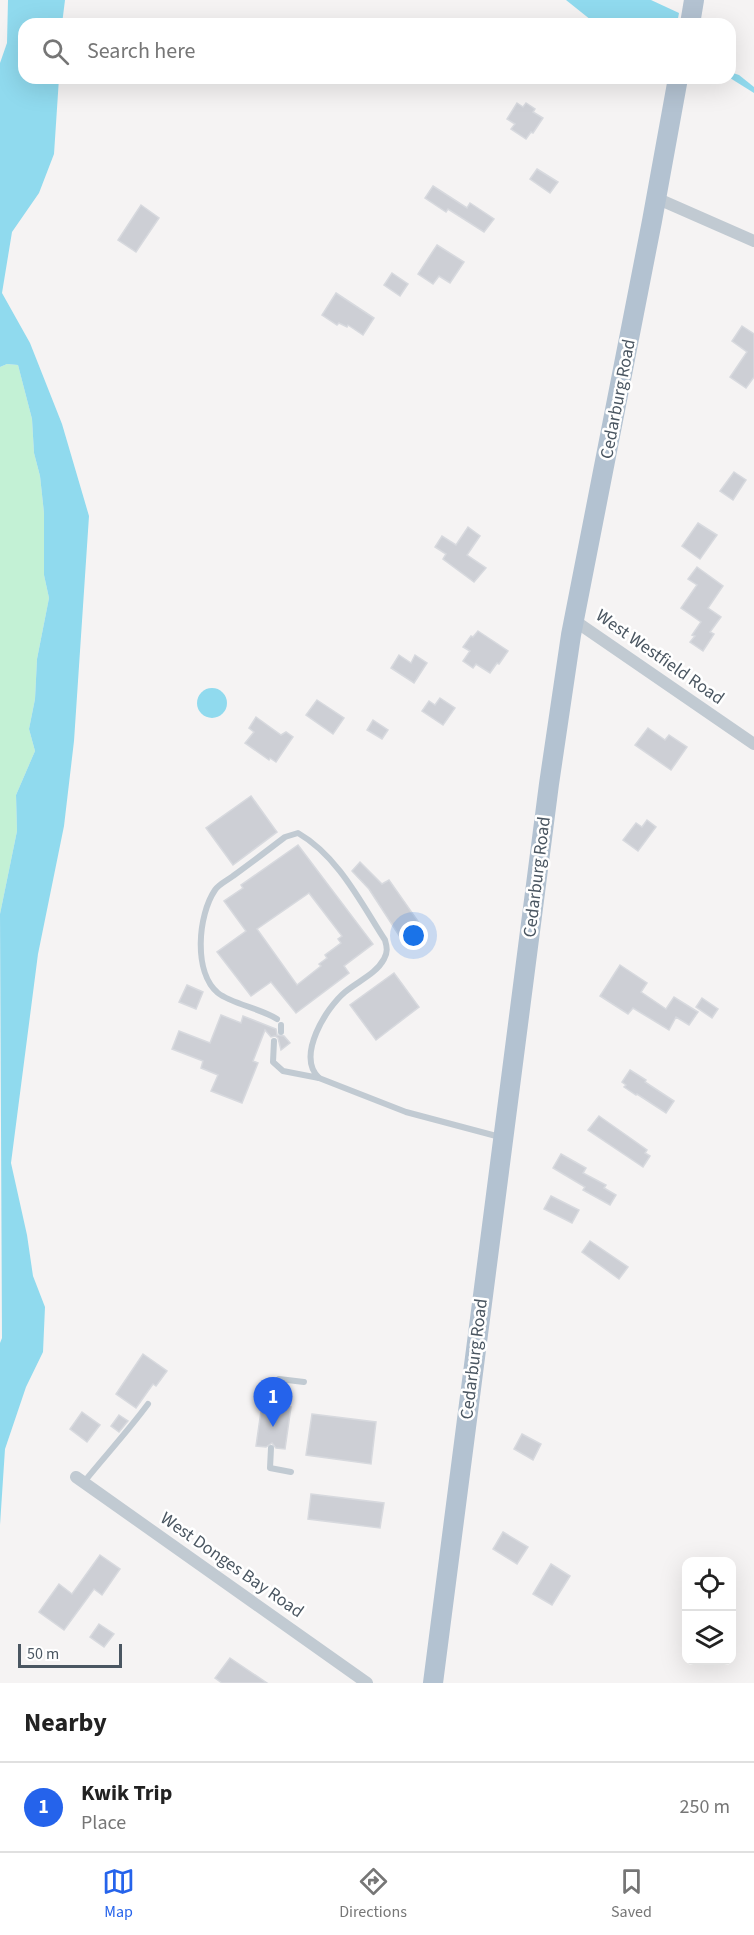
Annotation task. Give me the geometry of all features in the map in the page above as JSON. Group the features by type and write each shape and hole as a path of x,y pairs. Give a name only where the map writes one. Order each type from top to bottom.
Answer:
{"main road":[{"path":"691,18 694,0"},
{"name":"Cedarburg Road","path":"433,1683 549,784 575,621 677,84"},
{"path":"416,1683 429,1672 437,1647"}],"street":[{"path":"656,198 754,241"},
{"name":"West Westfield Road","path":"575,621 754,744"},
{"name":"West Donges Bay Road","path":"80,1480 367,1683"}],"lane":[{"path":"281,1032 279,1022 268,1013 220,994 208,983 202,964 201,941 206,913 216,889 285,837 298,833 310,839 339,870 385,940 387,950 384,959 375,970 343,994 318,1028 310,1052 313,1072 319,1078"},
{"path":"274,1041 273,1062 282,1071 319,1078 406,1112 503,1138"},
{"path":"276,1406 279,1379 304,1382"},
{"path":"80,1480 127,1433 148,1404"},
{"path":"271,1448 270,1468 291,1472"}],"green space":[{"path":"7,364 18,365 32,419 34,453 40,476 44,513 44,575 49,598 37,659 35,699 29,729 35,751 16,795 17,831 0,914 0,367"}],"water":[{"path":"8,0 65,0 63,18 18,18 18,84 59,84 54,154 39,193 12,232 2,293 30,343 62,424 89,516 74,741 64,826 38,954 11,1163 27,1235 33,1276 45,1307 43,1352 26,1387 5,1449 0,1525 0,1343 2,1338 0,914 17,831 16,795 35,751 29,729 35,699 37,659 49,598 44,575 44,513 40,476 34,453 32,419 18,365 7,364 0,367 0,63 7,43"},
{"path":"566,0 651,0 679,13 678,18 588,18"},
{"path":"736,74 754,87 754,93 736,82"},
{"path":"212,688 218,689 226,697 226,709 218,717 212,718 206,717 198,709 197,703 198,697 206,689"}],"building":[{"path":"517,103 523,107 526,103 535,109 533,112 543,118 526,139 511,129 515,124 507,119"},
{"path":"537,169 558,182 550,193 530,179"},
{"path":"433,186 467,208 470,203 494,219 484,232 448,209 446,212 425,198"},
{"path":"141,205 159,218 136,252 118,240"},
{"path":"437,245 464,262 450,283 439,276 433,284 418,274"},
{"path":"392,273 408,284 400,296 384,285"},
{"path":"336,293 374,318 363,335 348,325 347,327 339,323 337,325 322,315"},
{"path":"742,326 754,334 754,377 746,388 730,377 747,352 732,341"},
{"path":"734,472 746,480 733,500 720,491"},
{"path":"698,523 717,535 700,559 682,546"},
{"path":"468,527 480,536 467,555 486,568 474,582 443,559 446,554 435,547 442,536 456,545"},
{"path":"697,567 723,586 708,608 721,617 710,632 714,634 703,651 690,642 701,622 681,608 697,585 688,579"},
{"path":"478,631 508,651 490,673 476,664 473,668 463,661 470,651 463,647"},
{"path":"399,655 411,663 415,655 427,663 414,683 391,668"},
{"path":"440,698 455,708 443,725 422,711 429,701 435,705"},
{"path":"317,700 344,718 333,734 306,715"},
{"path":"256,717 281,735 286,732 293,737 276,762 270,758 269,760 245,743 254,732 249,728"},
{"path":"373,720 388,730 382,739 367,730"},
{"path":"648,728 665,740 669,735 687,747 671,770 635,745"},
{"path":"251,796 277,832 233,865 206,828"},
{"path":"647,820 656,827 638,851 623,840 636,823 642,827"},
{"path":"298,845 373,944 344,966 349,973 296,1013 271,982 251,996 217,952 246,931 224,901 243,888 241,885","holes":["309,893 342,936 338,939 341,943 325,955 327,958 319,964 321,966 297,985 257,929"]},
{"path":"360,862 382,884 389,880 422,927 402,940 369,889 352,871"},
{"path":"620,965 647,983 641,992 666,1009 674,997 698,1012 689,1025 676,1017 669,1030 633,1008 628,1014 600,996"},
{"path":"394,973 419,1007 376,1040 350,1005"},
{"path":"187,985 203,992 196,1009 179,1002"},
{"path":"702,998 718,1009 712,1018 696,1007"},
{"path":"221,1015 241,1023 243,1016 276,1029 277,1035 284,1036 290,1043 281,1050 278,1038 271,1037 265,1030 253,1061 258,1063 242,1103 211,1091 218,1075 201,1068 203,1061 172,1049 179,1031 210,1043"},
{"path":"630,1070 674,1101 666,1113 624,1087 626,1085 622,1082"},
{"path":"599,1116 647,1150 645,1153 650,1156 643,1167 588,1130"},
{"path":"561,1154 586,1168 583,1173 606,1185 604,1188 616,1195 610,1205 583,1190 585,1187 553,1168"},
{"path":"551,1196 579,1210 572,1223 544,1209"},
{"path":"590,1241 628,1267 619,1279 582,1252"},
{"path":"143,1354 167,1371 156,1386 153,1384 136,1408 116,1394"},
{"path":"262,1404 271,1405 275,1411 279,1411 281,1406 291,1407 285,1449 276,1448 272,1443 266,1447 256,1446"},
{"path":"82,1412 100,1425 87,1442 70,1429"},
{"path":"312,1414 376,1422 371,1464 306,1455"},
{"path":"119,1415 128,1421 119,1432 111,1426"},
{"path":"522,1434 541,1444 533,1460 514,1449"},
{"path":"311,1494 384,1503 380,1528 308,1519"},
{"path":"503,1532 528,1547 517,1564 493,1549"},
{"path":"100,1555 120,1569 102,1595 94,1589 64,1630 39,1612 59,1584 72,1594"},
{"path":"551,1564 570,1576 552,1605 533,1594"},
{"path":"99,1624 114,1634 104,1647 90,1637"},
{"path":"230,1658 267,1683 222,1683 215,1678"}],"place":[{"name":"Kwik Trip","path":"273,1427"}]}
